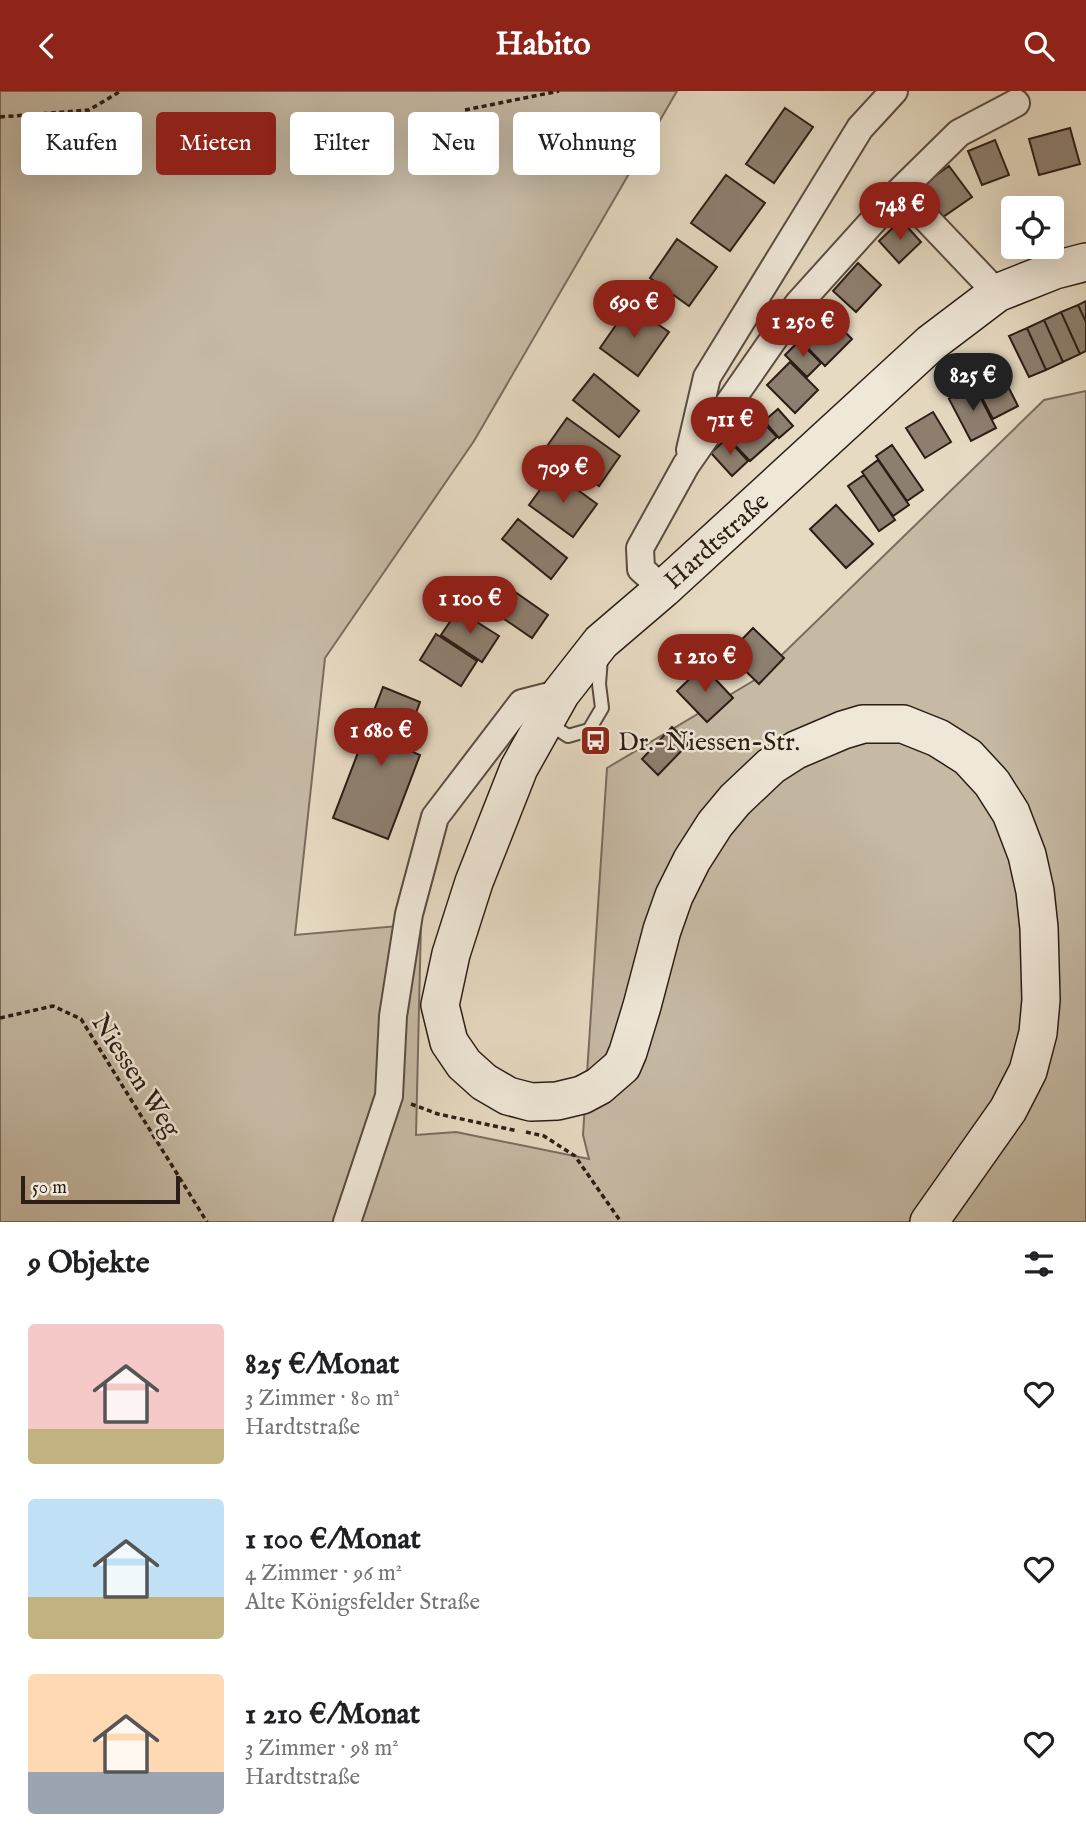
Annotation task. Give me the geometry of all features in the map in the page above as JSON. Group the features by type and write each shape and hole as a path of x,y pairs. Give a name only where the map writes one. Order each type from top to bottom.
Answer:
{"main road":[{"name":"Hardtstraße","path":"929,1222 1008,1110 1028,1071 1038,1033 1041,1000 1035,891 1027,855 1011,813 992,783 968,757 938,738 902,724 863,724 796,750 771,766 735,800 715,824 692,860 674,896 628,1052 622,1066 598,1087 582,1095 557,1101 531,1102 508,1096 484,1082 464,1064 449,1042 440,1005 451,954 474,882 519,768 553,707 601,642 663,589 931,343 998,293 1055,270 1086,262"}],"street":[{"path":"686,465 707,377 860,128 894,91"},
{"path":"663,589 641,569 640,548 686,465 798,304 900,191 959,133 1016,103"},
{"path":"900,191 998,293"},
{"path":"347,1222 389,1096 393,1016 409,914 435,817 522,703 553,707"}],"path":[{"path":"0,117 89,110 121,91"},
{"path":"466,110 559,91"},
{"name":"Niessen Weg","path":"0,1018 53,1006 81,1019 207,1222"},
{"path":"389,1096 438,1114 544,1136 575,1156 621,1222"}],"shaded area":[{"path":"0,91 677,91 660,120 660,112 513,112 513,175 628,175 474,441 325,658 295,935 421,924 416,1135 456,1132 589,1159 583,1135 607,768 758,678 1044,400 1086,391 1086,1222 0,1222"}],"building":[{"path":"785,108 813,127 774,183 746,164"},
{"path":"1070,128 1080,164 1039,175 1029,139"},
{"path":"995,140 1009,175 982,185 968,151"},
{"path":"949,166 972,197 943,217 921,186"},
{"path":"726,175 765,203 730,251 691,223"},
{"path":"901,220 921,242 899,263 879,241"},
{"path":"677,239 717,267 689,306 650,278"},
{"path":"858,263 881,285 856,312 833,291"},
{"path":"1086,301 1086,322 1078,305"},
{"path":"630,305 669,332 638,376 600,348"},
{"path":"1078,305 1086,322 1086,351 1080,354 1061,312"},
{"path":"825,312 852,339 825,366 798,338"},
{"path":"1061,312 1080,354 1063,362 1044,320"},
{"path":"1044,320 1063,362 1046,370 1027,328"},
{"path":"1027,328 1046,370 1029,377 1009,336"},
{"path":"799,341 821,363 807,377 785,355"},
{"path":"790,362 818,390 795,413 767,385"},
{"path":"996,363 1018,406 993,419 971,377"},
{"path":"594,374 639,411 619,437 573,400"},
{"path":"974,385 996,428 971,441 949,399"},
{"path":"778,409 793,426 779,438 764,421"},
{"path":"933,412 951,442 925,458 906,428"},
{"path":"755,414 777,437 750,461 729,439"},
{"path":"567,418 620,456 599,486 545,449"},
{"path":"727,438 748,461 732,476 711,453"},
{"path":"892,445 923,490 907,501 876,456"},
{"path":"878,460 909,505 893,516 862,472"},
{"path":"553,472 597,504 573,537 529,505"},
{"path":"864,475 895,520 879,531 848,486"},
{"path":"836,505 873,544 846,568 810,529"},
{"path":"518,519 567,558 551,579 502,539"},
{"path":"508,587 548,615 532,638 491,610"},
{"path":"458,610 499,636 482,662 441,635"},
{"path":"753,628 784,658 759,684 728,654"},
{"path":"436,634 477,661 461,686 420,660"},
{"path":"703,666 733,698 707,722 677,691"},
{"path":"383,687 420,702 403,748 420,755 388,839 333,818"},
{"path":"672,727 689,743 658,775 642,759"}],"place":[{"name":"Dr.-Niessen-Str.","path":"595,741"}]}
